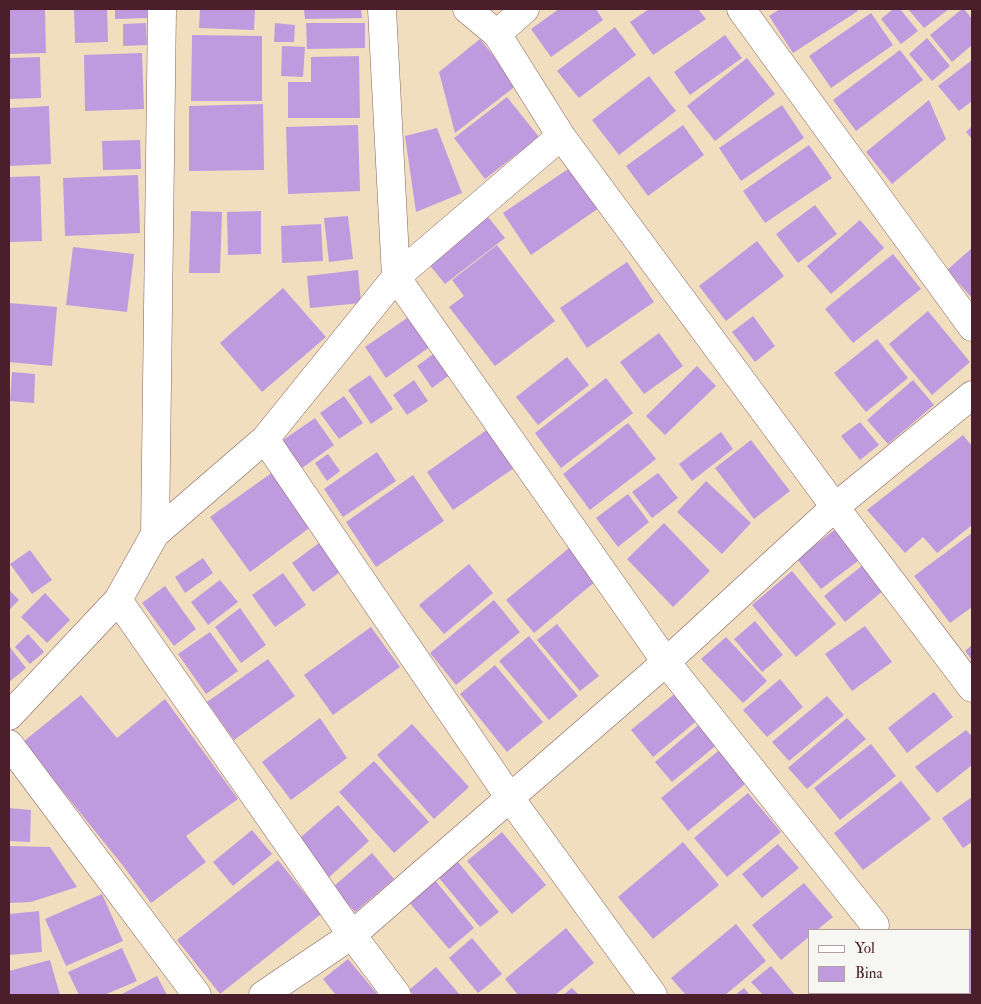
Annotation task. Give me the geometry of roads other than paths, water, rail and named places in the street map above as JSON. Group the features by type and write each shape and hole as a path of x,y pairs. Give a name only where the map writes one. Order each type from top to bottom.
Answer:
{"street":[{"path":"155,534 162,9"},
{"path":"382,9 396,277 666,662 875,925"},
{"path":"467,9 497,34 561,136 972,688"},
{"path":"497,34 525,9"},
{"path":"741,9 972,327"},
{"path":"9,716 118,600 155,534 265,439 396,277 561,136"},
{"path":"263,995 352,935 666,662 835,506 972,395"},
{"path":"265,439 510,798 653,995"},
{"path":"118,600 352,935 397,995"},
{"path":"9,744 197,995"}]}
